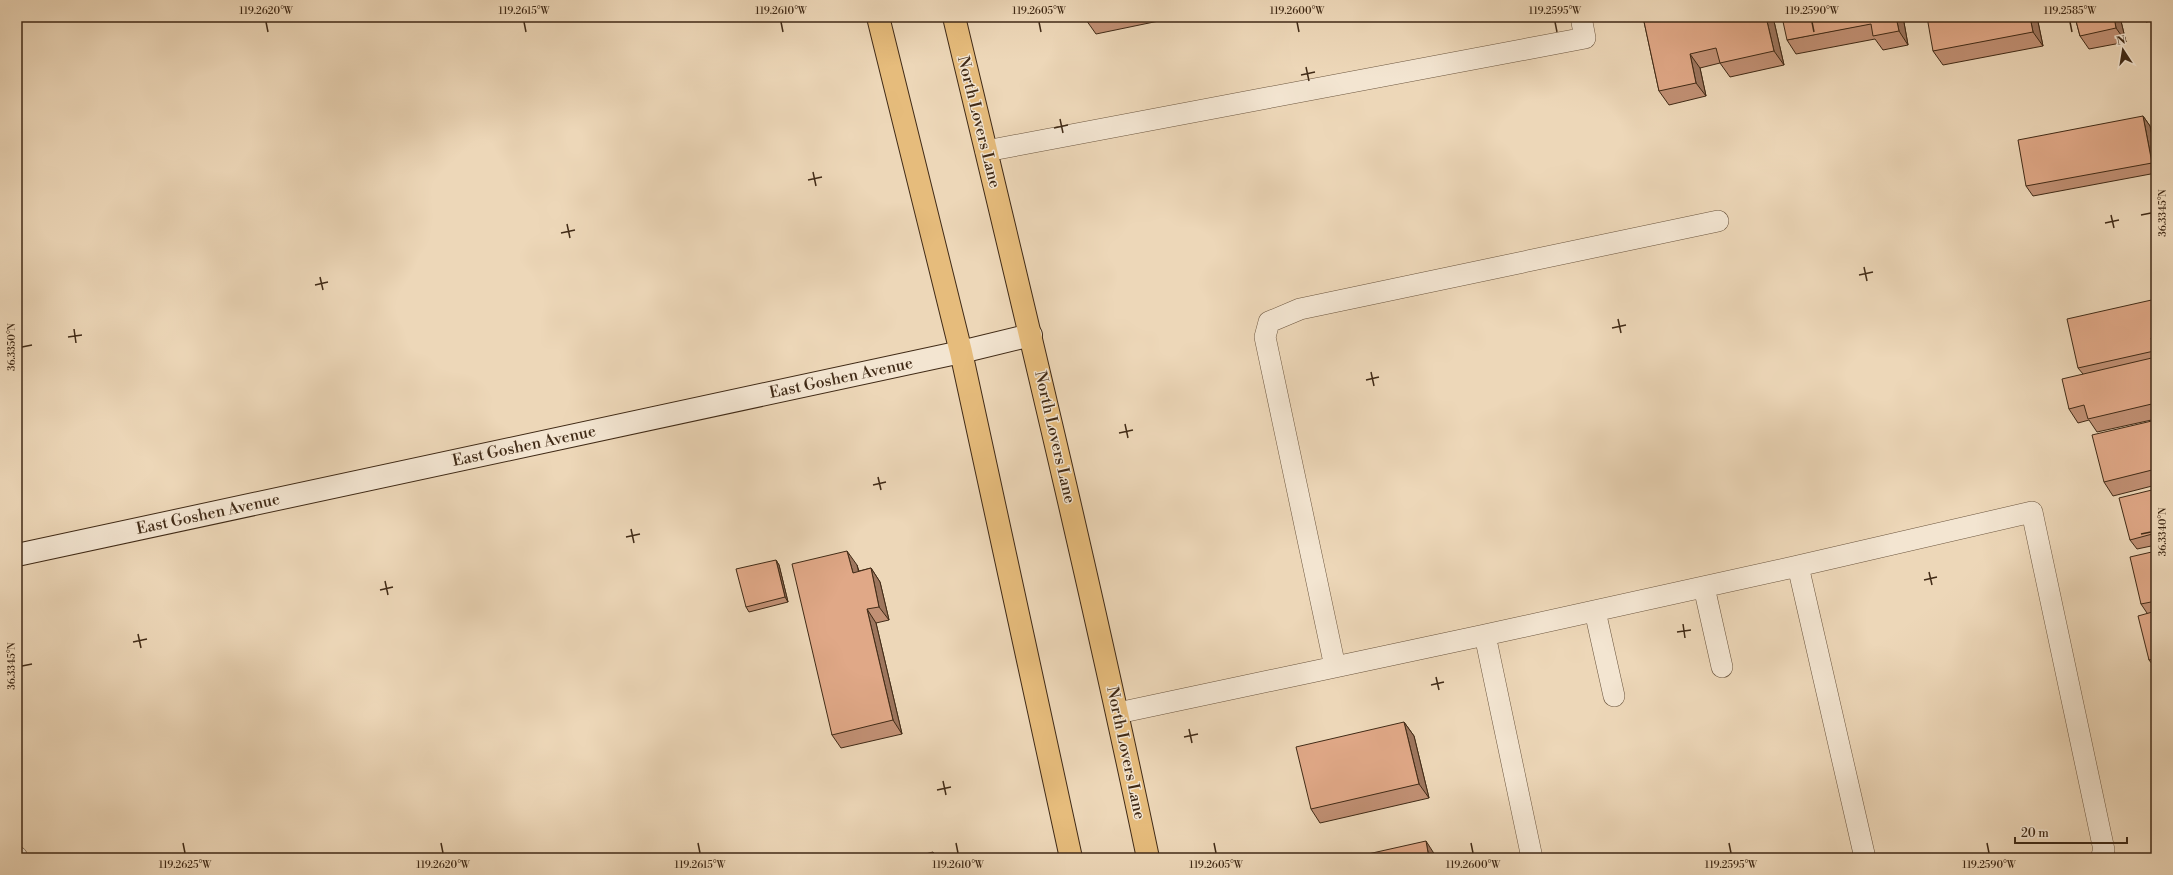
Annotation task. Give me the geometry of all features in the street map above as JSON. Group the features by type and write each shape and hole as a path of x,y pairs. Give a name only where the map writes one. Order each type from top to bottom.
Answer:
{"main road":[{"path":"878,17 961,352 1071,858"},
{"name":"North Lovers Lane","path":"954,17 1032,335 1118,713 1148,858"}],"street":[{"name":"East Goshen Avenue","path":"17,555 961,352 1032,335"}],"lane":[{"path":"986,151 1585,38 1581,17"},
{"path":"1335,667 1265,337 1269,322 1300,309 1718,221"},
{"path":"1118,713 1595,611 2032,512 2104,850 2101,858"},
{"path":"1798,566 1865,858"},
{"path":"1704,587 1722,667"},
{"path":"1595,611 1614,696"},
{"path":"1485,635 1532,858"}],"building":[{"path":"1643,17 1766,17 1774,51 1720,63 1716,48 1690,54 1696,83 1659,91"},
{"path":"1782,17 1896,17 1899,31 1873,36 1871,24 1787,40"},
{"path":"1927,17 2030,17 2033,32 1933,51"},
{"path":"2075,17 2114,17 2116,28 2080,36"},
{"path":"2143,116 2152,163 2026,186 2018,140"},
{"path":"2156,299 2156,337 2151,338 2154,351 2078,368 2067,319"},
{"path":"2156,357 2156,403 2088,419 2084,405 2069,409 2062,379"},
{"path":"2156,420 2156,469 2104,482 2092,435"},
{"path":"2156,489 2156,533 2130,540 2119,498"},
{"path":"847,551 853,573 871,568 879,607 867,609 893,720 832,735 792,564"},
{"path":"2156,551 2156,601 2141,604 2130,557"},
{"path":"776,560 785,597 746,607 736,569"},
{"path":"2156,611 2156,658 2149,660 2138,616"},
{"path":"1404,722 1419,784 1311,809 1296,747"},
{"path":"1426,841 1429,858 1350,858"},
{"path":"933,852 934,858 910,858"}]}
